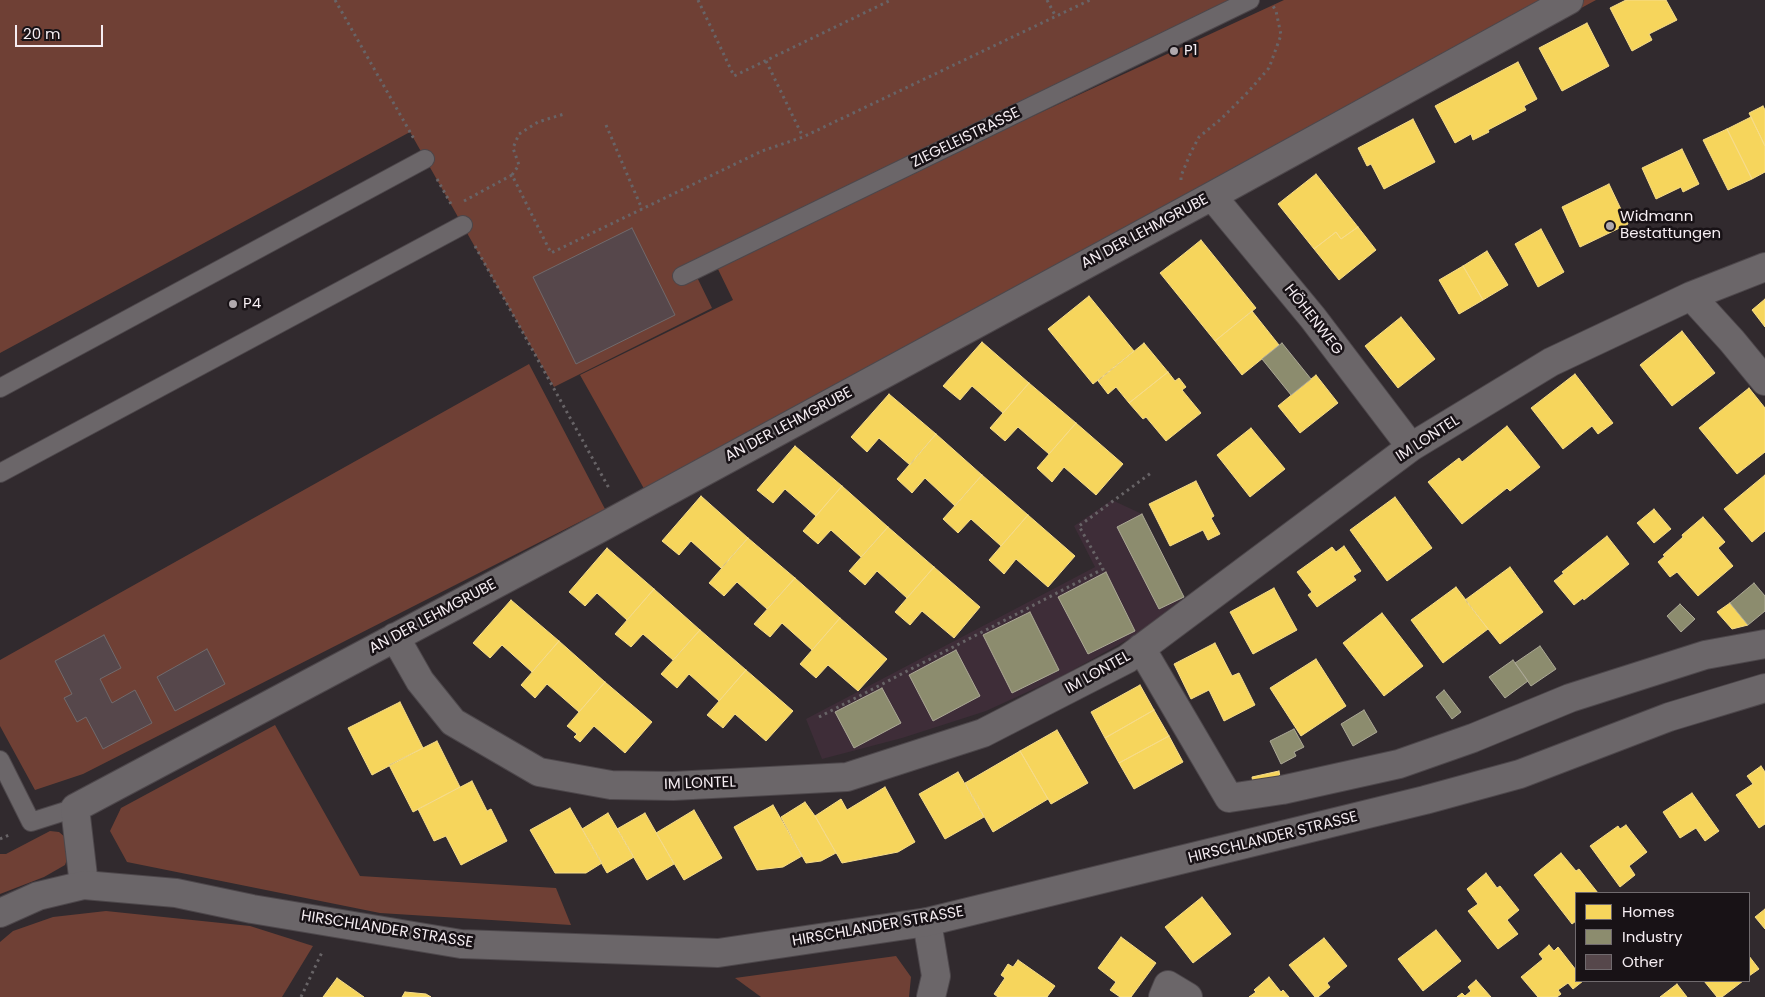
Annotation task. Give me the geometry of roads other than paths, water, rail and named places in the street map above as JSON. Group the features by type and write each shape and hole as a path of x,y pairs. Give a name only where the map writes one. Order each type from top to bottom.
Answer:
{"street":[{"name":"AN DER LEHMGRUBE","path":"75,808 569,545 1569,0"},
{"name":"HÖHENWEG","path":"1212,196 1312,318 1411,447"},
{"name":"IM LONTEL","path":"395,637 420,681 453,722 539,772 611,785 673,786 847,777 983,733 1127,659 1411,447 1551,362 1691,296 1765,267"},
{"path":"1691,296 1765,381"},
{"path":"1141,648 1229,798 1282,790 1399,764 1473,738 1570,698 1705,655 1765,644"},
{"name":"HIRSCHLANDER STRASSE","path":"0,913 38,896 84,885 176,894 461,944 718,954 927,922 1381,811 1520,774 1669,717 1765,688"},
{"path":"75,808 84,885"},
{"path":"927,922 936,976 931,997"},
{"path":"1163,997 1168,985 1188,997"}],"lane":[{"name":"ZIEGELEISTRASSE","path":"682,276 1250,0"},
{"path":"0,388 425,158"},
{"path":"0,472 463,225"},
{"path":"0,760 32,822 75,808"}],"place":[{"name":"P1","path":"1174,51"},
{"name":"Widmann Bestattungen","path":"1610,226"},
{"name":"P4","path":"233,304"}]}
